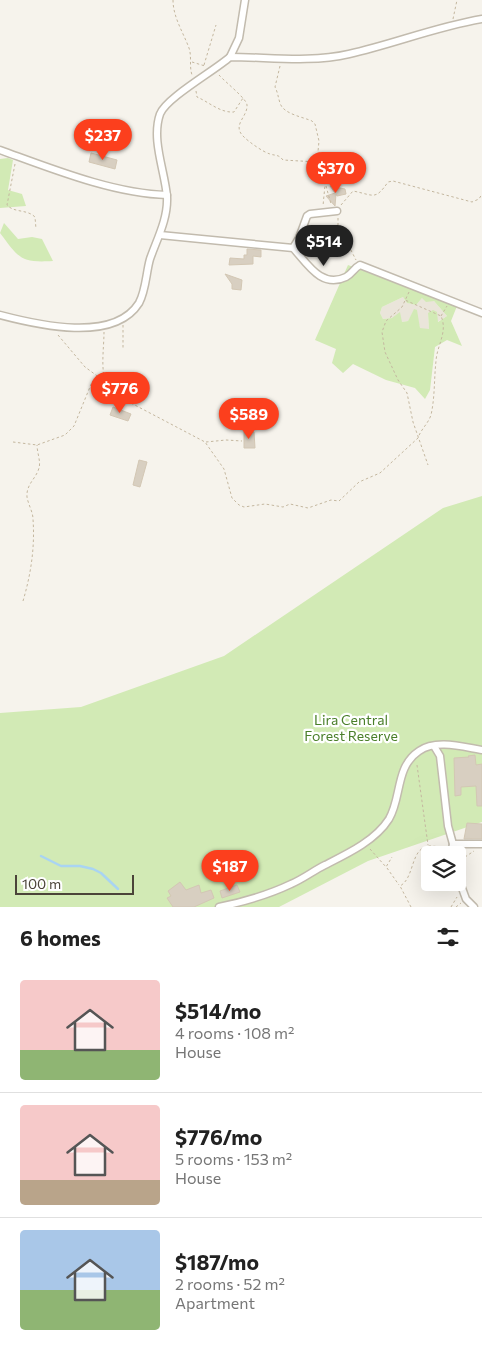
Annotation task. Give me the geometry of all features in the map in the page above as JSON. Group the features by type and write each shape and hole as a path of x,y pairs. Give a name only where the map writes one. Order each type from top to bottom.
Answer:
{"street":[{"path":"0,315 76,327 104,327 122,319 139,302 167,206 160,152 159,120 164,107 230,57 239,38 245,0"},
{"path":"230,57 310,59 347,55 452,24 482,19"},
{"path":"0,150 77,177 136,192 167,195"},
{"path":"293,248 307,216 337,211"},
{"path":"160,235 293,248 317,276 326,280 336,281 344,278 352,274 358,265 451,300 482,314"},
{"path":"440,756 449,744"},
{"path":"219,907 260,896 292,884 365,843 382,828 389,818 395,804 404,768 410,758 421,749 449,744 482,750"},
{"path":"434,746 440,756 451,846"},
{"path":"458,846 463,844 482,844"},
{"path":"463,891 466,899 474,907"}],"path":[{"path":"173,0 173,9 177,15 178,26 188,47 192,62 190,69 195,82 197,97 207,104 234,112 243,98"},
{"path":"452,24 457,0"},
{"path":"203,78 206,54 216,25"},
{"path":"283,58 277,73 275,88 279,94 280,105 285,111 312,121 315,124 319,141 318,162 325,185 331,204 337,211 338,225 358,265"},
{"path":"192,62 215,70 225,83 243,98 247,104 239,124 239,130 243,137 283,160 318,162"},
{"path":"16,156 7,204 11,209 32,214 35,217 36,229"},
{"path":"337,211 353,191 375,195 383,191 388,182 393,181 472,202 479,199 482,194"},
{"path":"322,212 325,185"},
{"path":"412,285 402,307 386,321 382,332 385,352 398,380 407,393 418,438 428,465"},
{"path":"405,300 441,316"},
{"path":"50,324 85,367 98,377 112,394 205,442 224,469 232,498 239,505 244,507 265,504 284,506 290,504 308,508 331,500 339,501 344,498 350,488 380,473 418,438 428,423 431,413 436,382 436,360 444,330 441,316 451,300"},
{"path":"122,319 123,348"},
{"path":"104,327 104,373 106,386"},
{"path":"13,442 37,445 65,436 74,426 92,382 104,373"},
{"path":"205,442 242,441"},
{"path":"23,601 32,564 33,518 27,498 28,488 39,470 40,462 37,445"},
{"path":"417,765 428,846"},
{"path":"365,843 400,886 411,907"},
{"path":"400,886 406,882 421,850"},
{"path":"386,867 392,857"}],"shaded area":[{"path":"403,297 407,303 416,305 422,298 433,300 447,316 437,322 428,313 429,329 420,329 416,310 414,310 408,321 402,322 392,318 383,319 380,313 382,307"}],"green space":[{"path":"8,158 13,160 8,190 22,194 26,206 0,208 0,159"},
{"path":"4,223 18,239 32,237 42,239 53,261 33,261 21,257 0,233"},
{"path":"348,265 457,306 451,321 462,346 447,340 435,347 430,390 425,399 415,388 386,380 353,364 343,373 332,363 336,349 315,340","holes":["403,297 407,303 416,305 422,298 426,302 434,301 447,316 438,322 437,312 433,310 428,313 429,329 420,328 417,310 414,309 408,321 402,322 400,312 392,318 383,319 380,313 382,307"]},
{"name":"Lira Central Forest Reserve","path":"482,496 482,822 368,861 279,907 0,907 0,713 81,707 224,656 443,508"}],"building":[{"path":"91,153 117,160 115,169 89,162"},
{"path":"330,186 345,189 346,194 337,196 336,194 335,206 326,196 335,193"},
{"path":"247,249 261,250 261,257 253,256 253,264 229,265 230,258 244,259 244,255 247,255"},
{"path":"225,274 242,280 241,290 232,289 232,284"},
{"path":"113,407 131,414 128,421 110,415"},
{"path":"244,432 254,432 255,448 244,448"},
{"path":"139,460 147,462 140,487 133,485"},
{"path":"475,755 476,765 482,764 482,806 477,806 476,786 461,787 461,795 455,796 454,758"},
{"path":"467,823 482,824 482,839 464,839"},
{"path":"180,882 186,890 199,885 201,893 211,890 214,898 194,907 173,907 167,898 171,896 168,891"},
{"path":"237,885 240,892 222,898 220,891"}],"waterway":[{"path":"41,856 61,866 80,866 93,869 101,873 118,889"}]}
